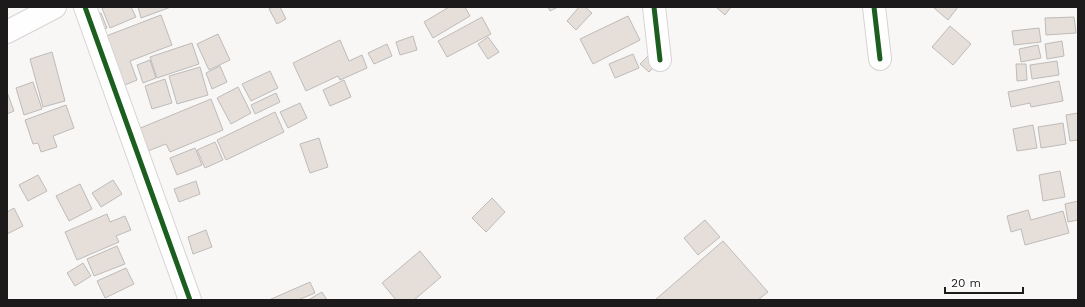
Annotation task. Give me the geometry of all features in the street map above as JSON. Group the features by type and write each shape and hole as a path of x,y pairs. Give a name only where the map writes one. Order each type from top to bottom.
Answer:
{"street":[{"path":"7,32 55,7"},
{"path":"85,7 190,300"},
{"path":"654,7 660,60"},
{"path":"874,7 880,59"}],"building":[{"path":"131,7 136,17 110,28 102,8"},
{"path":"138,7 171,7 141,18"},
{"path":"272,7 280,7 286,19 277,24 269,9"},
{"path":"449,7 465,7 470,16 433,38 424,22"},
{"path":"548,7 558,7 550,11"},
{"path":"579,7 585,7 592,13 576,30 567,21"},
{"path":"716,7 731,7 725,15"},
{"path":"958,7 948,20 934,8"},
{"path":"101,13 107,28 99,31 94,16"},
{"path":"161,15 172,45 130,61 137,80 120,87 101,38"},
{"path":"628,16 640,40 593,64 580,39"},
{"path":"482,17 491,34 447,57 438,41"},
{"path":"1074,17 1076,33 1046,35 1045,18"},
{"path":"950,26 971,44 953,65 932,47"},
{"path":"1039,28 1041,42 1014,45 1012,31"},
{"path":"218,34 230,60 209,70 197,44"},
{"path":"413,36 417,50 400,55 396,42"},
{"path":"488,37 499,52 488,59 478,44"},
{"path":"340,40 349,61 362,55 367,68 340,80 338,76 306,91 293,63"},
{"path":"1062,41 1064,56 1047,59 1045,44"},
{"path":"192,43 199,64 157,78 150,57"},
{"path":"387,44 392,56 374,64 368,53"},
{"path":"1038,45 1041,58 1021,62 1019,49"},
{"path":"52,52 65,101 43,107 30,59"},
{"path":"633,54 639,68 615,78 609,64"},
{"path":"649,55 657,64 649,72 640,64"},
{"path":"150,60 156,78 143,83 137,65"},
{"path":"1057,61 1059,75 1032,79 1030,65"},
{"path":"1016,64 1026,64 1027,80 1017,81"},
{"path":"220,66 227,82 212,89 206,73"},
{"path":"200,67 208,95 177,104 169,76"},
{"path":"270,71 278,88 251,101 242,84"},
{"path":"165,79 172,103 152,109 145,86"},
{"path":"344,80 351,97 330,106 323,90"},
{"path":"1059,81 1063,101 1031,107 1030,103 1011,107 1008,92"},
{"path":"33,82 42,109 24,115 16,88"},
{"path":"238,87 251,113 231,124 217,98"},
{"path":"7,92 14,111 7,114"},
{"path":"276,93 280,102 255,114 251,105"},
{"path":"211,99 223,130 170,152 166,144 148,151 138,129"},
{"path":"300,103 307,118 288,128 280,112"},
{"path":"66,105 74,128 53,136 57,147 41,152 38,143 33,144 25,120"},
{"path":"275,112 284,132 226,160 217,140"},
{"path":"1078,113 1078,140 1070,141 1066,115"},
{"path":"1063,123 1066,144 1041,148 1038,127"},
{"path":"1033,125 1037,148 1017,151 1013,129"},
{"path":"319,138 328,167 310,173 300,144"},
{"path":"215,142 223,160 205,168 197,150"},
{"path":"195,148 202,165 177,175 170,158"},
{"path":"1060,171 1065,197 1043,201 1039,175"},
{"path":"38,175 47,191 28,201 19,185"},
{"path":"113,180 122,194 101,207 92,193"},
{"path":"196,181 200,194 179,202 174,189"},
{"path":"80,184 92,209 69,221 56,196"},
{"path":"492,198 505,212 486,232 472,218"},
{"path":"1078,201 1078,220 1068,222 1065,204"},
{"path":"14,208 23,226 7,234 7,212"},
{"path":"1028,210 1031,220 1063,211 1069,233 1025,245 1021,229 1011,232 1007,216"},
{"path":"107,214 110,222 125,216 131,230 116,236 119,242 77,260 65,232"},
{"path":"705,220 720,237 698,255 684,238"},
{"path":"206,230 212,247 193,254 188,237"},
{"path":"723,241 768,292 758,300 655,300"},
{"path":"117,246 125,264 94,276 87,259"},
{"path":"420,251 441,277 414,300 396,300 382,283"},
{"path":"83,263 91,276 75,286 67,273"},
{"path":"126,268 134,284 105,298 97,281"},
{"path":"310,282 315,293 298,300 269,300"},
{"path":"322,292 327,300 308,300"}],"cycle path":[{"path":"85,7 190,300"},
{"path":"654,7 660,60"},
{"path":"874,7 880,59"}]}
